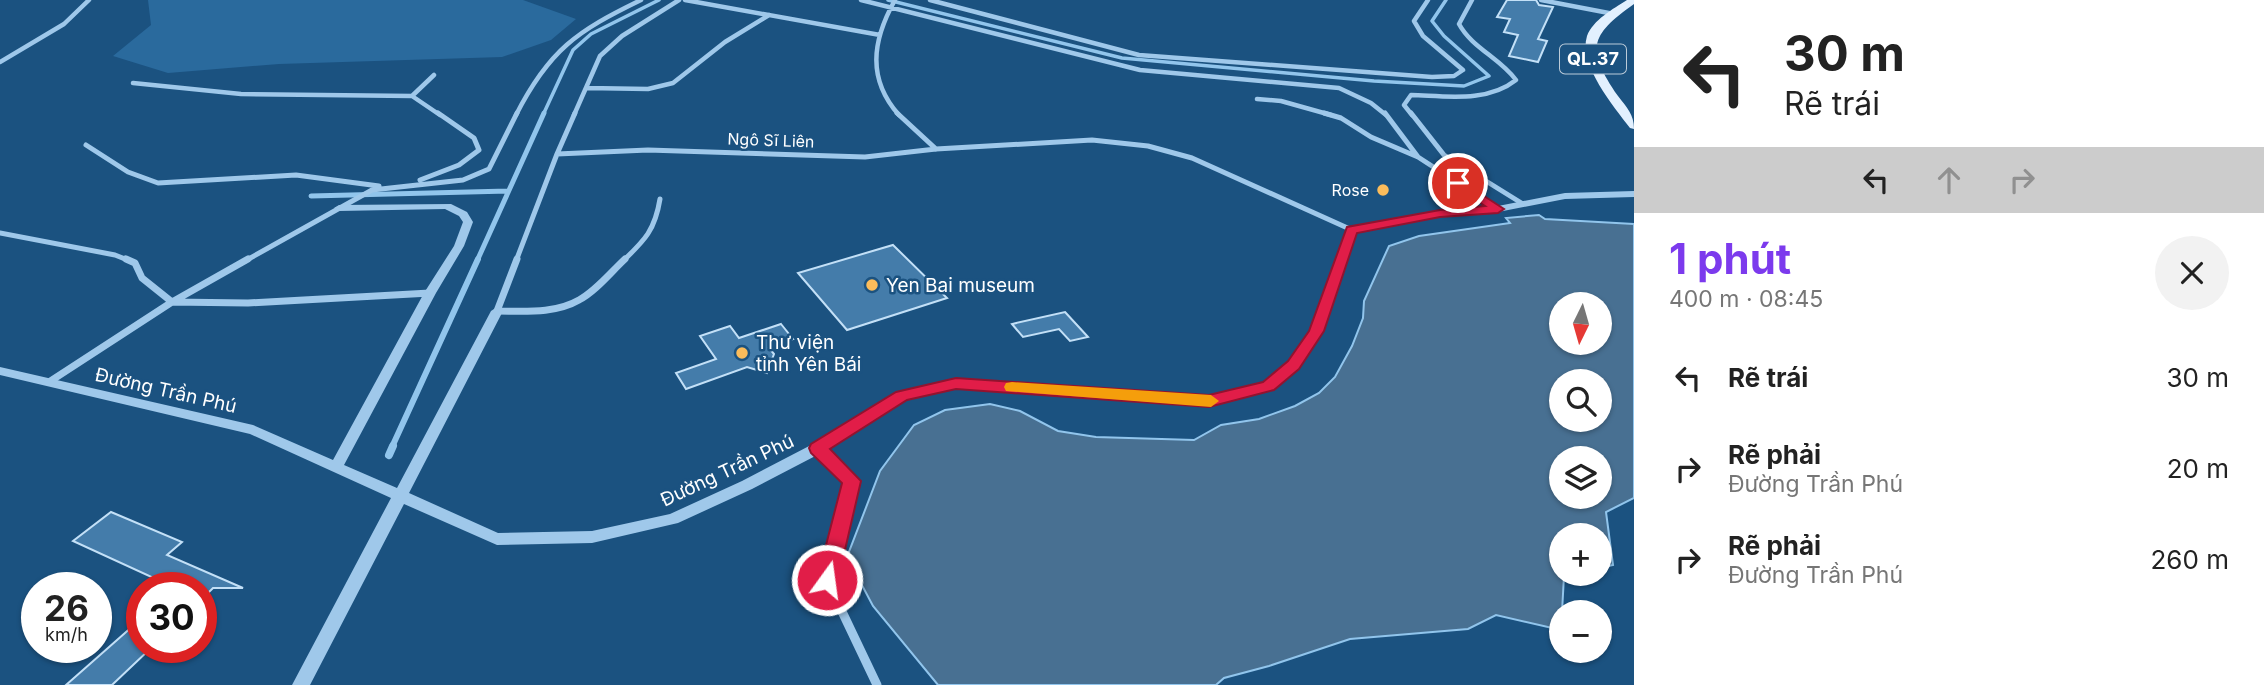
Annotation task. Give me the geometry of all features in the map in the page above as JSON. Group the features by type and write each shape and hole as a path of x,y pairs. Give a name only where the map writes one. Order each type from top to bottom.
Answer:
{"main road":[{"name":"QL.37","path":"1633,0 1592,36 1592,58 1610,92 1634,125"}],"street":[{"path":"0,62 64,24 89,0"},
{"path":"49,382 172,302 372,190 406,184 463,180 489,169 533,81 561,48 597,21 641,0"},
{"path":"302,685 497,311 557,154 600,56 622,36 679,0"},
{"path":"685,0 880,35"},
{"path":"862,0 893,3 1140,70 1339,88 1384,112 1418,157"},
{"path":"930,0 1139,55 1432,77 1454,76 1463,71 1423,36 1414,21 1428,0"},
{"path":"1472,0 1459,24 1463,35 1508,66 1516,80 1510,86 1481,96 1410,95 1404,105 1444,155 1523,204"},
{"path":"1541,0 1614,14"},
{"path":"893,3 880,35 873,65 878,87 902,120 936,149"},
{"path":"587,88 648,89 673,83 725,43 769,15"},
{"path":"411,96 434,75"},
{"path":"134,83 241,93 411,96 474,138 479,150 468,161 453,169 406,184"},
{"path":"1257,99 1282,101 1341,118 1371,137 1418,157 1498,209"},
{"name":"Ngô Sĩ Liên","path":"557,154 648,149 864,157 936,149 1092,140 1148,146 1192,158 1352,230"},
{"path":"86,145 128,172 158,183 296,175 383,187"},
{"path":"1352,230 1440,214 1498,209 1565,197 1634,194"},
{"path":"497,311 533,312 572,304 582,299 644,241 656,223 660,199"},
{"path":"336,467 430,293 459,246 468,222 463,214 447,206 343,205"},
{"name":"Đường Trần Phú","path":"0,371 253,430 497,539 592,537 673,519 818,448 902,396 956,383 1209,401 1268,386 1293,365 1316,331 1352,230"},
{"path":"0,233 116,254 135,263 142,278 172,302 248,303 430,293"},
{"path":"818,448 852,481 827,580 877,685"}],"shaded area":[{"path":"148,0 523,0 576,19 551,40 502,57 279,64 168,73 113,56 151,25"},
{"path":"1539,215 1545,219 1634,224 1634,498 1612,509 1606,512 1607,523 1549,523 1549,586 1563,586 1563,600 1549,600 1549,627 1496,615 1468,629 1350,639 1224,678 1216,685 938,685 873,606 847,557 880,471 914,425 945,410 990,404 1020,411 1058,431 1096,437 1194,440 1221,425 1259,419 1295,406 1319,393 1335,377 1352,346 1363,318 1364,301 1389,246 1419,236 1510,223 1506,218"}],"building":[{"path":"1507,0 1536,0 1539,5 1553,7 1538,39 1547,41 1538,62 1509,56 1518,35 1504,32 1510,19 1497,17"},
{"name":"Yen Bai museum","path":"893,245 947,298 847,330 798,273"},
{"path":"1065,312 1088,337 1070,341 1059,329 1023,337 1012,324"},
{"name":"Thư viện tỉnh Yên Bái","path":"781,324 793,339 769,348 774,354 767,373 747,367 686,389 676,373 716,359 700,336 730,326 739,338"},
{"path":"111,512 182,542 167,555 206,572 141,572 73,541"},
{"path":"217,577 243,588 217,588"},
{"path":"126,632 126,663 135,663 112,685 66,685 91,663 112,663 112,644"}],"waterway":[{"path":"543,115 573,50 591,34 659,0"},
{"path":"888,0 1122,58 1374,81 1464,86 1489,76 1444,36 1432,21 1446,0"},
{"path":"477,261 544,113"},
{"path":"311,196 508,191"},
{"path":"392,447 478,259"},
{"path":"389,455 393,446"}],"slow traffic":[{"path":"1012,387 1211,401"}],"place":[{"name":"Rose","path":"1383,190"},
{"name":"Yen Bai museum","path":"872,285"},
{"name":"Thư viện tỉnh Yên Bái","path":"742,353"}],"route":[{"path":"827,580 852,481 818,448 902,396 956,383 1209,401 1268,386 1293,365 1316,331 1352,230 1440,214 1498,209 1458,183"}]}
